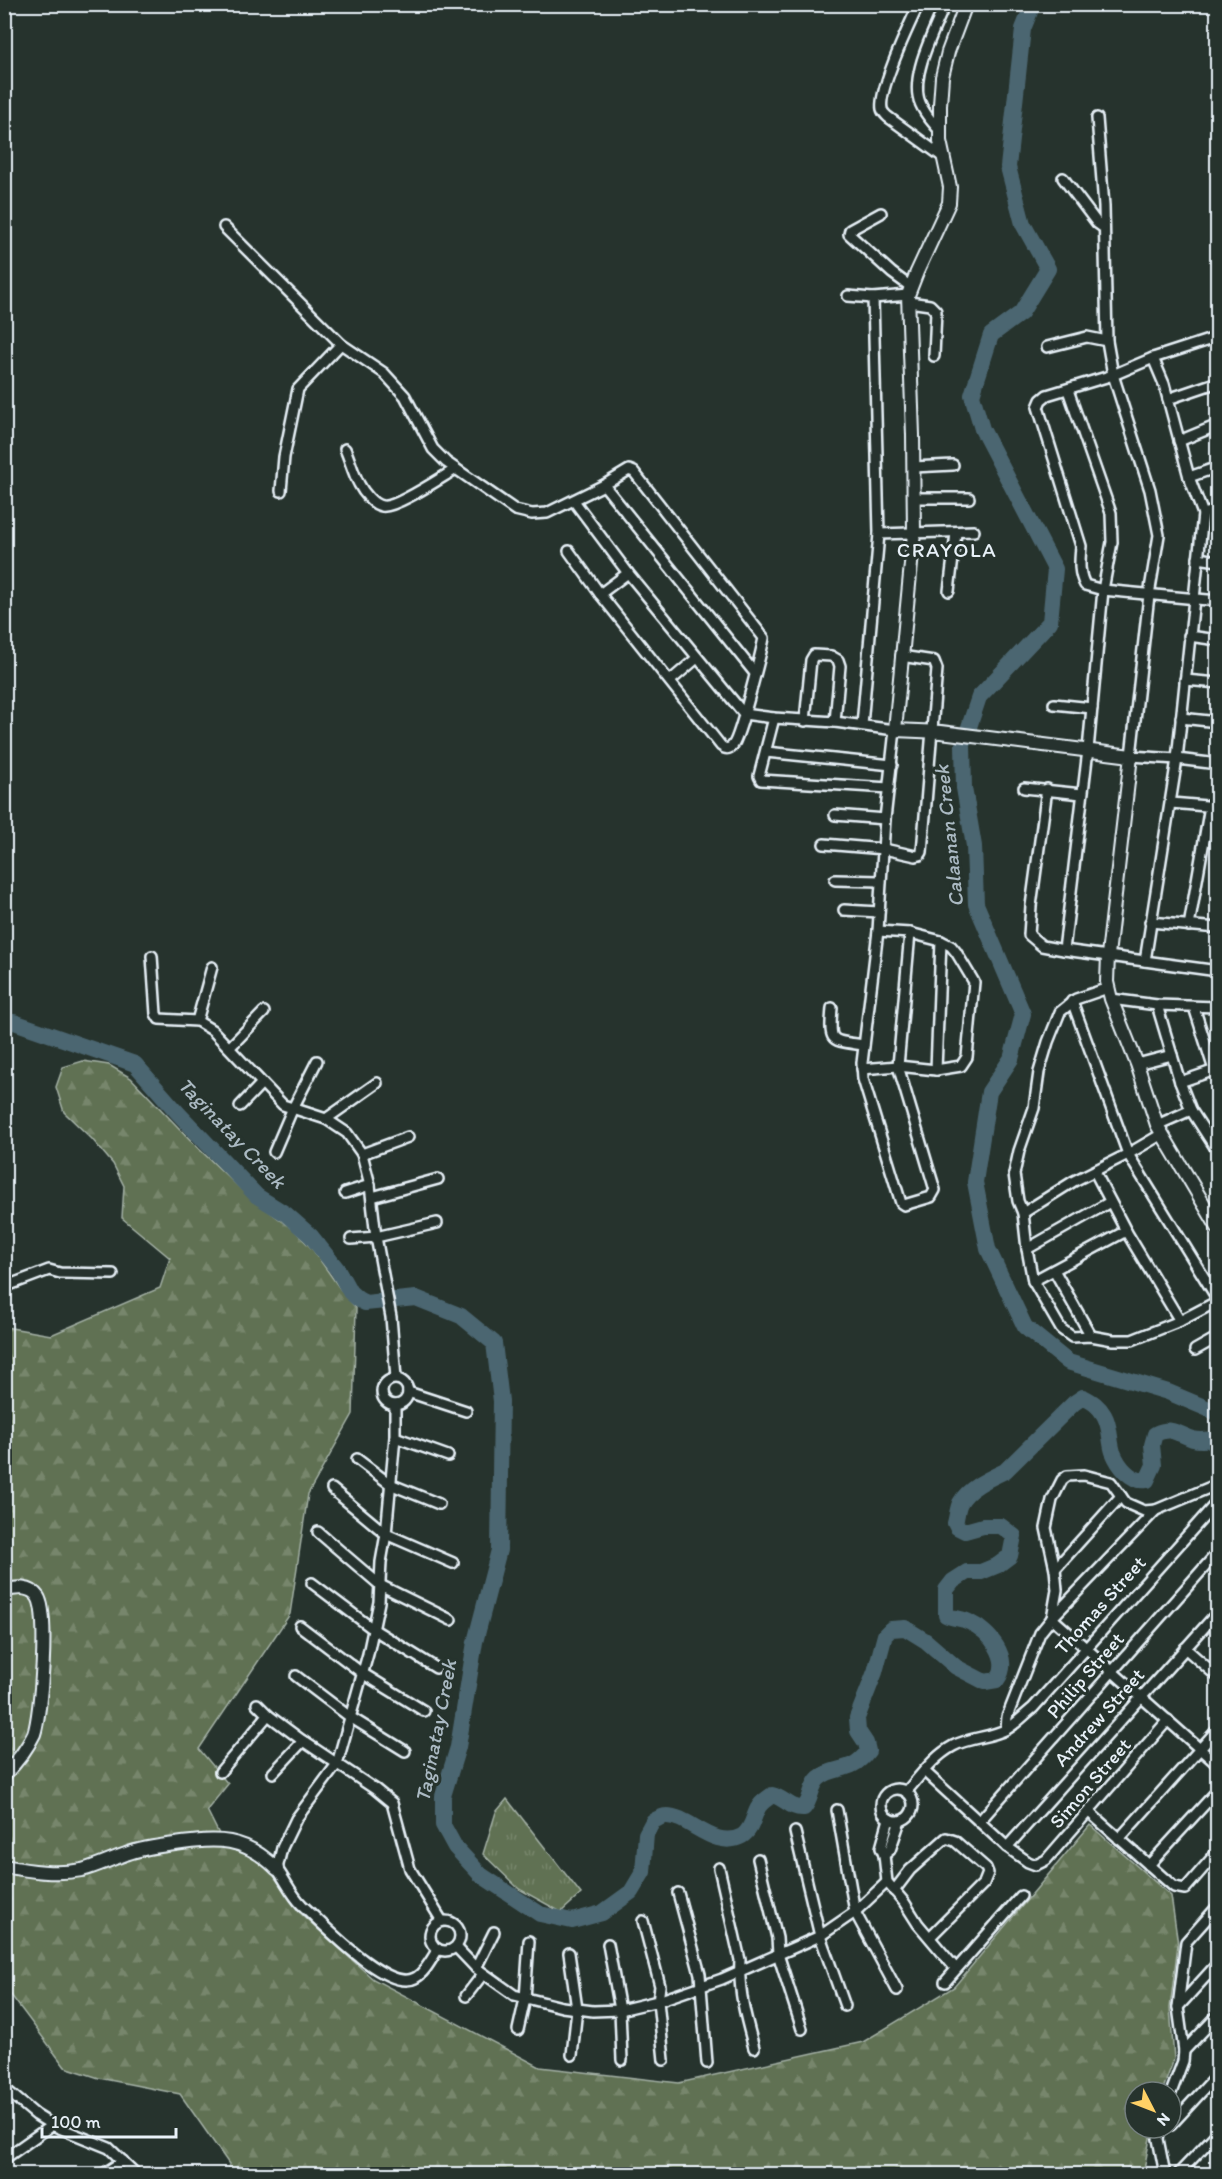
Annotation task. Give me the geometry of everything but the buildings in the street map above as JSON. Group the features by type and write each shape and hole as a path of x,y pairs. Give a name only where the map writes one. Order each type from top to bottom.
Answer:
{"street":[{"path":"919,4 903,38 883,96 882,108 888,117 943,157"},
{"path":"940,131 922,107 918,98 918,83 924,57 945,4"},
{"path":"910,933 898,1066 935,1190 931,1197 906,1205 901,1203 863,1079 862,1069 878,931 885,819 914,533 909,295 949,203 950,187 943,157 939,105 948,52 966,4"},
{"path":"1096,118 1104,228 1107,341 1113,375 1156,512 1159,535 1149,595 1108,955 1110,993 1160,1129 1218,1228"},
{"path":"1063,178 1096,223 1104,228"},
{"path":"881,213 850,230 849,234 892,273 909,295"},
{"path":"224,227 341,344 384,373 405,396 433,450 514,510 548,513 629,470 634,472 763,635 764,641 734,745 724,748 600,594 569,550"},
{"path":"848,296 873,298 909,295 930,304 936,311 934,356"},
{"path":"862,726 879,534 873,298"},
{"path":"1218,337 1153,358 1113,375 1047,395 1038,407 1081,546 1081,578 1085,585 1103,590 1218,601"},
{"path":"1047,347 1087,338 1107,341"},
{"path":"281,491 284,457 298,389 341,344"},
{"path":"1145,961 1177,759 1203,514 1189,477 1168,399 1153,358"},
{"path":"1168,399 1218,382"},
{"path":"1064,950 1088,750 1103,590 1112,542 1111,513 1068,390"},
{"path":"1179,441 1218,425"},
{"path":"345,449 359,484 378,505 384,507 407,498 456,469"},
{"path":"914,467 953,465"},
{"path":"1189,477 1218,467"},
{"path":"604,485 754,672"},
{"path":"914,498 969,498"},
{"path":"574,501 628,573 744,714 895,730 937,732 1131,756 1218,764"},
{"path":"1203,514 1218,510"},
{"path":"879,534 974,531"},
{"path":"949,591 956,533"},
{"path":"1198,558 1218,561"},
{"path":"600,594 628,573"},
{"path":"1189,636 1218,640"},
{"path":"805,721 811,660 814,655 831,656 838,660 840,666 835,722"},
{"path":"824,844 884,849 916,856 922,852 937,732 937,664 930,660 901,656"},
{"path":"670,681 697,658"},
{"path":"1185,680 1218,683"},
{"path":"1054,704 1092,708"},
{"path":"1180,717 1218,722"},
{"path":"774,718 759,776 764,781 889,788"},
{"path":"766,752 892,765"},
{"path":"1024,788 1082,794"},
{"path":"1047,789 1029,935 1042,946 1218,971"},
{"path":"1171,803 1214,807 1189,926"},
{"path":"835,815 885,819"},
{"path":"835,879 880,881"},
{"path":"844,910 879,912"},
{"path":"1150,922 1218,928"},
{"path":"862,1069 898,1066 936,1070 961,1066 967,1057 974,982 956,952 951,946 941,941 910,933 878,931"},
{"path":"936,1070 941,941"},
{"path":"152,956 156,1014 159,1019 197,1021 212,1030 283,1105 292,1110 326,1119 347,1133 362,1154 370,1185 376,1237 391,1317 396,1378"},
{"path":"197,1021 212,967"},
{"path":"1072,1001 1128,1155 1218,1300 1180,1321 1132,1341 1068,1335 1061,1329 1033,1281 1023,1213 1018,1201 1014,1174 1019,1150 1034,1108 1038,1072 1060,1012 1072,1001 1087,994 1110,993 1157,1005 1216,1007"},
{"path":"1157,1005 1180,1082 1191,1110 1218,1152"},
{"path":"1180,1082 1216,1070 1194,1007"},
{"path":"832,1008 830,1033 833,1038 837,1041 864,1046"},
{"path":"230,1047 264,1012"},
{"path":"1137,1064 1172,1055"},
{"path":"274,1152 317,1061"},
{"path":"326,1119 377,1083"},
{"path":"240,1106 261,1084"},
{"path":"1023,1213 1074,1181 1128,1155 1160,1129 1191,1110"},
{"path":"362,1154 408,1137"},
{"path":"1095,1172 1126,1231 1180,1321"},
{"path":"372,1197 438,1179"},
{"path":"345,1193 370,1185"},
{"path":"1027,1249 1110,1202"},
{"path":"351,1239 376,1237 437,1223"},
{"path":"1033,1281 1126,1231"},
{"path":"4,1287 50,1270 60,1273 113,1274"},
{"path":"1054,1270 1091,1336"},
{"path":"1195,1350 1218,1336"},
{"path":"396,1378 404,1381 408,1392 403,1403 395,1405 384,1400 381,1391 387,1380 396,1378"},
{"path":"408,1392 466,1411"},
{"path":"277,1869 282,1848 296,1819 337,1764 362,1673 373,1629 380,1585 395,1437 395,1405"},
{"path":"395,1437 448,1456"},
{"path":"357,1459 390,1484 439,1504"},
{"path":"1052,1618 1057,1590 1046,1528 1052,1500 1062,1480 1067,1476 1084,1474 1111,1482 1126,1503 1144,1511 1156,1510 1218,1485"},
{"path":"332,1489 386,1534 453,1563"},
{"path":"1055,1569 1121,1496"},
{"name":"Thomas Street","path":"1006,1729 1033,1708 1218,1501"},
{"path":"906,1792 933,1760 954,1745 1006,1729 1007,1717 1040,1633 1156,1510"},
{"path":"318,1532 380,1585 451,1620"},
{"name":"Philip Street","path":"980,1822 1218,1552"},
{"path":"312,1583 373,1629 436,1668"},
{"path":"4,1591 23,1588 31,1590 37,1595 42,1605 44,1624 41,1682 34,1732 27,1748 4,1775"},
{"name":"Andrew Street","path":"1007,1847 1140,1696 1218,1612"},
{"path":"1052,1618 1218,1765"},
{"path":"300,1626 362,1673 424,1711"},
{"path":"1185,1648 1216,1672"},
{"path":"296,1676 350,1717 405,1751"},
{"path":"1018,1693 1033,1708"},
{"path":"257,1704 303,1742 375,1789 392,1803 410,1869 442,1921"},
{"path":"220,1772 268,1715"},
{"name":"Simon Street","path":"1007,1847 1036,1865 1046,1860 1168,1720"},
{"path":"1119,1839 1218,1729"},
{"path":"273,1773 303,1742"},
{"path":"924,1771 1007,1847"},
{"path":"896,1789 906,1792 913,1806 909,1816 900,1821 889,1819 881,1807 883,1797 896,1789"},
{"path":"1149,1865 1218,1790"},
{"path":"837,1810 855,1912 897,1990"},
{"path":"1089,1812 1174,1887 1185,1889 1218,1851"},
{"path":"889,1819 880,1848 884,1855 886,1882 956,1969"},
{"path":"884,1855 890,1850 900,1821"},
{"path":"795,1832 820,1936 845,2006"},
{"path":"894,1891 910,1869 946,1838 955,1841 986,1868 988,1873 984,1883 930,1937"},
{"path":"4,1866 31,1871 66,1872 91,1867 148,1848 220,1839 251,1848 261,1854 277,1869 293,1896 302,1905 364,1961 385,1974 402,1980 412,1979 422,1972 438,1949"},
{"path":"758,1859 777,1938 778,1954 802,2029"},
{"path":"718,1868 740,1960 739,1973 744,2013 754,2048"},
{"path":"456,1947 480,1971 505,1990 525,1999 593,2011 620,2010 658,2001 739,1973 820,1936 855,1912 886,1882"},
{"path":"678,1893 700,1974 707,2063"},
{"path":"945,1982 1021,1896"},
{"path":"1176,2080 1184,2051 1178,2007 1186,1942 1218,1906"},
{"path":"442,1921 452,1922 460,1930 456,1947 447,1951 438,1949 432,1944 430,1932 434,1925 442,1921"},
{"path":"643,1921 660,1986 658,2001 664,2060"},
{"path":"466,1996 480,1971 494,1932"},
{"path":"518,2030 525,1999 529,1941"},
{"path":"608,1944 620,2010 622,2060"},
{"path":"569,1953 577,2009 572,2055"},
{"path":"1178,2007 1218,1963"},
{"path":"1184,2051 1218,2015"},
{"path":"1183,2112 1218,2074"},
{"path":"4,2088 36,2115 52,2125 102,2144 136,2175"},
{"path":"4,2159 52,2125"},
{"path":"1178,2175 1218,2132"},
{"path":"1158,2140 1165,2175"},
{"path":"103,2175 123,2161"}],"green space":[{"path":"83,1061 109,1065 131,1078 247,1195 294,1230 313,1250 356,1308 353,1414 308,1494 290,1614 199,1749 228,1784 207,1810 226,1848 248,1851 264,1861 298,1911 373,1979 540,2067 679,2083 863,2042 954,1987 1090,1825 1171,1896 1178,1944 1170,2008 1174,2059 1166,2080 1123,2080 1123,2140 1150,2140 1143,2174 229,2174 229,2164 180,2094 99,2078 65,2067 5,1987 5,1327 51,1335 160,1288 170,1258 122,1218 124,1186 113,1164 92,1139 64,1112 56,1087 63,1067"},
{"path":"507,1799 581,1894 561,1912 519,1889 483,1854 496,1812"}],"waterway":[{"name":"Calaanan Creek","path":"1033,4 1023,29 1008,167 1023,224 1048,269 1021,313 991,335 972,395 982,429 1055,569 1050,622 979,697 963,745 964,788 974,846 976,904 1023,1014 1011,1059 989,1092 975,1182 988,1249 1025,1327 1068,1362 1168,1392 1218,1413"},
{"name":"Taginatay Creek","path":"4,1022 14,1022 135,1064 257,1196 286,1214 311,1236 338,1270 350,1292 358,1299 365,1303 416,1298 461,1316 494,1343 501,1401 499,1550 475,1642 458,1747 443,1796 443,1825 455,1847 481,1875 540,1914 572,1921 602,1913 631,1892 643,1872 646,1834 653,1821 661,1817 675,1817 712,1836 732,1839 745,1833 759,1806 772,1795 795,1807 804,1808 819,1778 831,1771 855,1763 868,1751 858,1731 857,1718 875,1672 885,1635 891,1629 905,1628 926,1641 956,1667 985,1682 997,1680 1002,1663 996,1646 977,1626 946,1615 946,1590 953,1581 967,1572 981,1572 998,1565 1010,1556 1014,1536 1001,1526 983,1526 965,1531 957,1527 955,1523 958,1508 968,1493 1005,1471 1074,1403 1083,1397 1100,1409 1106,1420 1113,1452 1118,1462 1136,1479 1147,1480 1154,1465 1152,1445 1155,1434 1171,1431 1196,1440 1218,1438"}],"district":[{"name":"CRAYOLA","path":"947,550"}]}
